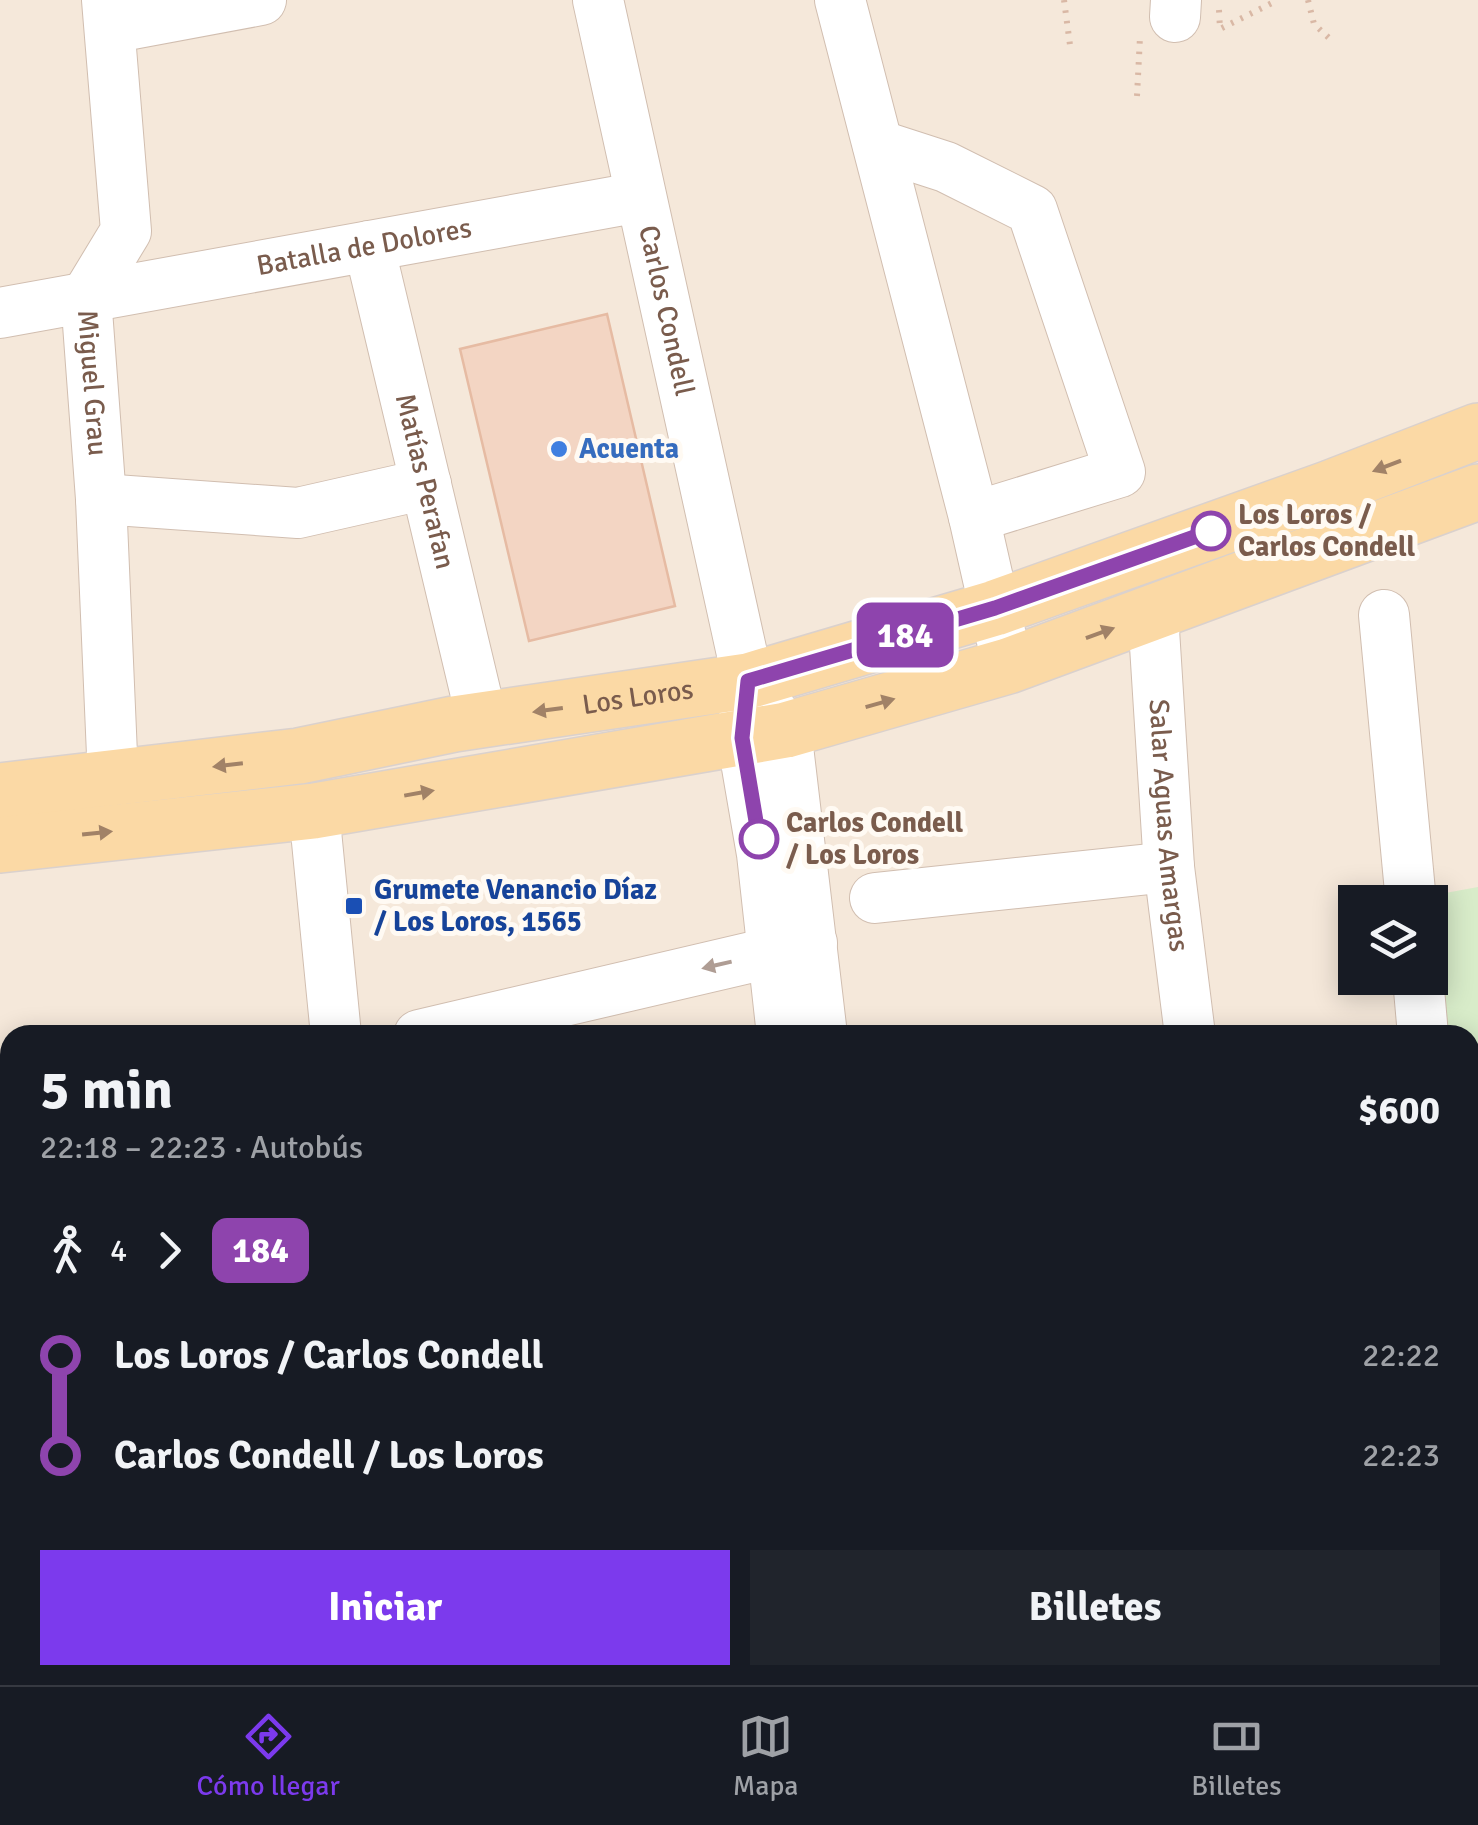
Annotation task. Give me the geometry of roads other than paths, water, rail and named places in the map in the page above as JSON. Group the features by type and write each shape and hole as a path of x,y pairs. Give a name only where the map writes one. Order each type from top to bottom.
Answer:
{"main road":[{"name":"Los Loros","path":"0,790 299,756 482,720 748,681 995,608 1328,490 1478,431"},
{"name":"Los Loros","path":"0,844 314,811 764,734 1008,666 1478,492"}],"street":[{"path":"109,14 261,0"},
{"name":"Carlos Condell","path":"598,0 748,681 764,734 792,947 819,1025"},
{"path":"840,0 974,517 1008,666"},
{"name":"Miguel Grau","path":"109,14 126,231 86,297 101,499 113,778"},
{"path":"878,145 946,166 1032,210 1120,472 974,517"},
{"name":"Batalla de Dolores","path":"0,313 640,197"},
{"name":"Matías Perafan","path":"369,246 482,720"},
{"path":"101,499 298,514 426,484"},
{"name":"Salar Aguas Amargas","path":"1153,614 1169,866 1189,1025"},
{"path":"1384,615 1408,885"},
{"path":"314,811 335,1025"},
{"path":"874,898 1169,866"},
{"path":"461,1025 792,947"},
{"name":"Carlos Condell","path":"783,1025 792,947"},
{"path":"1419,995 1422,1025"}],"place":[{"name":"Acuenta","path":"559,449"},
{"name":"Los Loros / Carlos Condell","path":"1211,531"},
{"name":"Carlos Condell / Los Loros","path":"759,839"},
{"name":"Grumete Venancio Díaz / Los Loros, 1565","path":"354,906"}]}
